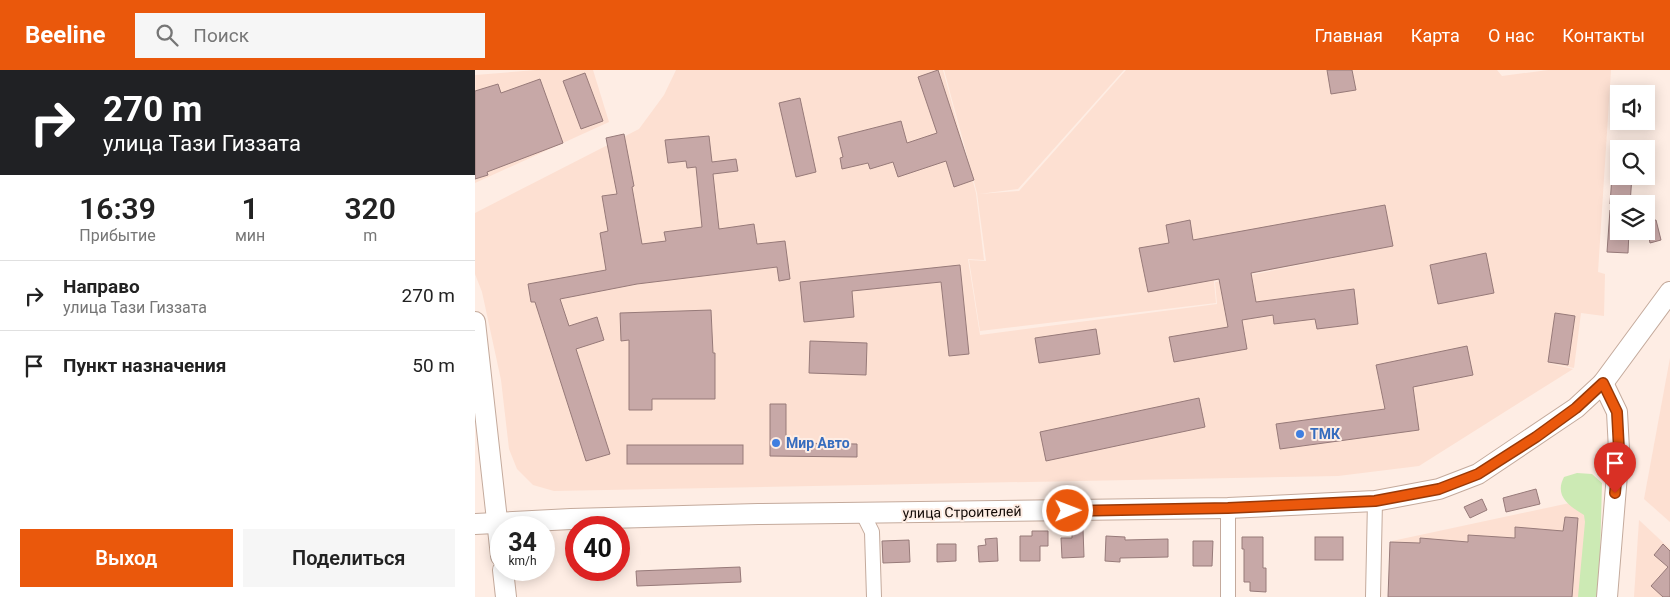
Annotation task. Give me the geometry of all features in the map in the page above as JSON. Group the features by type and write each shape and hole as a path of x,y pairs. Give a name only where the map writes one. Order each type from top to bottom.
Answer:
{"street":[{"name":"улица Строителей","path":"555,520 758,514 1228,508 1375,501 1439,489 1478,474 1576,408 1603,383 1670,292"},
{"path":"475,322 497,516"},
{"path":"1603,383 1617,412 1619,450 1607,597"},
{"path":"1373,597 1375,501"},
{"path":"1228,508 1228,597"},
{"path":"863,514 872,532 874,597"},
{"name":"улица Строителей","path":"475,524 490,523"},
{"path":"504,581 505,597"}],"shaded area":[{"path":"536,70 593,70 609,122 475,183 475,75"},
{"path":"676,70 943,70 976,193 984,260 968,259 980,335 1217,304 1215,282 1346,256 1214,281 1216,303 980,331 969,260 986,261 977,193 944,70 1124,70 1018,189 979,194 1019,191 1126,70 1497,70 1502,76 1548,70 1611,70 1598,272 1605,274 1604,316 1581,313 1574,368 1544,362 1573,369 1419,466 1338,476 554,491 533,485 517,469 509,449 501,380 482,292 475,274 475,213 639,129 664,95"},
{"path":"1670,358 1670,522 1644,499"},
{"path":"1593,498 1587,597 1390,597 1392,541"},
{"path":"1639,520 1670,549 1670,597 1634,597"}],"green space":[{"path":"1577,473 1592,474 1602,483 1599,597 1578,597 1585,522 1584,515 1568,504 1561,490 1564,477"}],"building":[{"path":"938,70 974,180 954,187 946,161 898,177 893,162 870,169 868,163 842,169 840,158 843,157 838,137 901,121 907,143 937,133 918,77"},
{"path":"1327,70 1352,70 1356,90 1331,94"},
{"path":"585,73 603,121 581,129 563,81"},
{"path":"540,79 563,143 487,172 488,175 475,179 475,91 498,84 501,93"},
{"path":"800,98 816,172 796,177 779,103"},
{"path":"624,134 642,244 666,241 664,232 702,227 696,167 687,168 686,161 668,163 665,140 709,136 712,162 736,159 738,171 713,174 719,229 754,224 757,244 785,241 790,279 779,281 777,267 637,284 560,299 569,326 597,317 604,340 576,349 610,454 586,461 535,302 531,302 528,284 606,270 600,233 608,231 602,196 617,194 606,138"},
{"path":"1611,185 1631,185 1631,195 1611,195"},
{"path":"1385,205 1393,246 1251,273 1256,302 1354,289 1358,324 1317,329 1315,319 1274,324 1273,315 1242,320 1247,349 1174,362 1169,337 1228,327 1219,279 1148,292 1139,248 1169,243 1166,225 1190,220 1193,240"},
{"path":"1610,210 1610,240 1629,240 1628,253 1607,252"},
{"path":"1655,220 1661,240 1650,243 1649,240 1655,240"},
{"path":"1486,253 1494,293 1438,304 1430,265"},
{"path":"960,265 969,354 949,356 941,282 852,291 854,317 804,322 800,282"},
{"path":"711,310 713,353 715,353 715,399 652,399 652,410 629,410 629,340 621,341 620,313"},
{"path":"1555,313 1575,316 1568,365 1548,362"},
{"path":"1096,329 1100,354 1039,363 1035,338"},
{"path":"810,341 867,343 866,375 809,373"},
{"path":"1467,346 1473,375 1413,387 1419,430 1280,449 1276,424 1385,409 1376,365"},
{"path":"1199,398 1205,427 1046,461 1040,432"},
{"path":"770,404 786,404 786,443 857,444 857,457 770,456"},
{"path":"627,445 743,445 743,464 627,464"},
{"path":"1536,489 1540,504 1506,512 1503,498"},
{"path":"1482,499 1487,510 1470,518 1464,507"},
{"path":"1565,517 1578,518 1572,597 1388,597 1390,542 1420,543 1420,538 1468,542 1468,535 1515,538 1515,527 1563,531"},
{"path":"1072,529 1083,529 1084,557 1062,558 1061,538 1072,538"},
{"path":"1032,531 1048,531 1048,546 1040,546 1040,561 1020,561 1020,536 1032,536"},
{"path":"1106,536 1125,537 1125,540 1168,539 1168,557 1120,558 1120,562 1105,561"},
{"path":"1242,537 1263,537 1263,568 1266,568 1266,592 1250,591 1250,582 1244,582"},
{"path":"1315,537 1343,537 1343,560 1315,560"},
{"path":"997,538 998,561 979,562 978,546 986,545 985,539"},
{"path":"909,540 910,562 883,563 882,541"},
{"path":"1193,541 1213,541 1212,566 1193,566"},
{"path":"937,544 956,544 956,561 937,562"},
{"path":"1663,544 1670,551 1670,597 1663,597 1651,586 1668,567 1654,555"},
{"path":"740,567 741,582 637,586 636,571"}],"place":[{"name":"ТМК","path":"1300,434"},
{"name":"Мир Авто","path":"776,443"}],"route":[{"path":"1068,511 1228,508 1375,501 1439,489 1478,474 1536,437 1576,408 1603,383 1617,412 1619,450 1615,493"}]}
